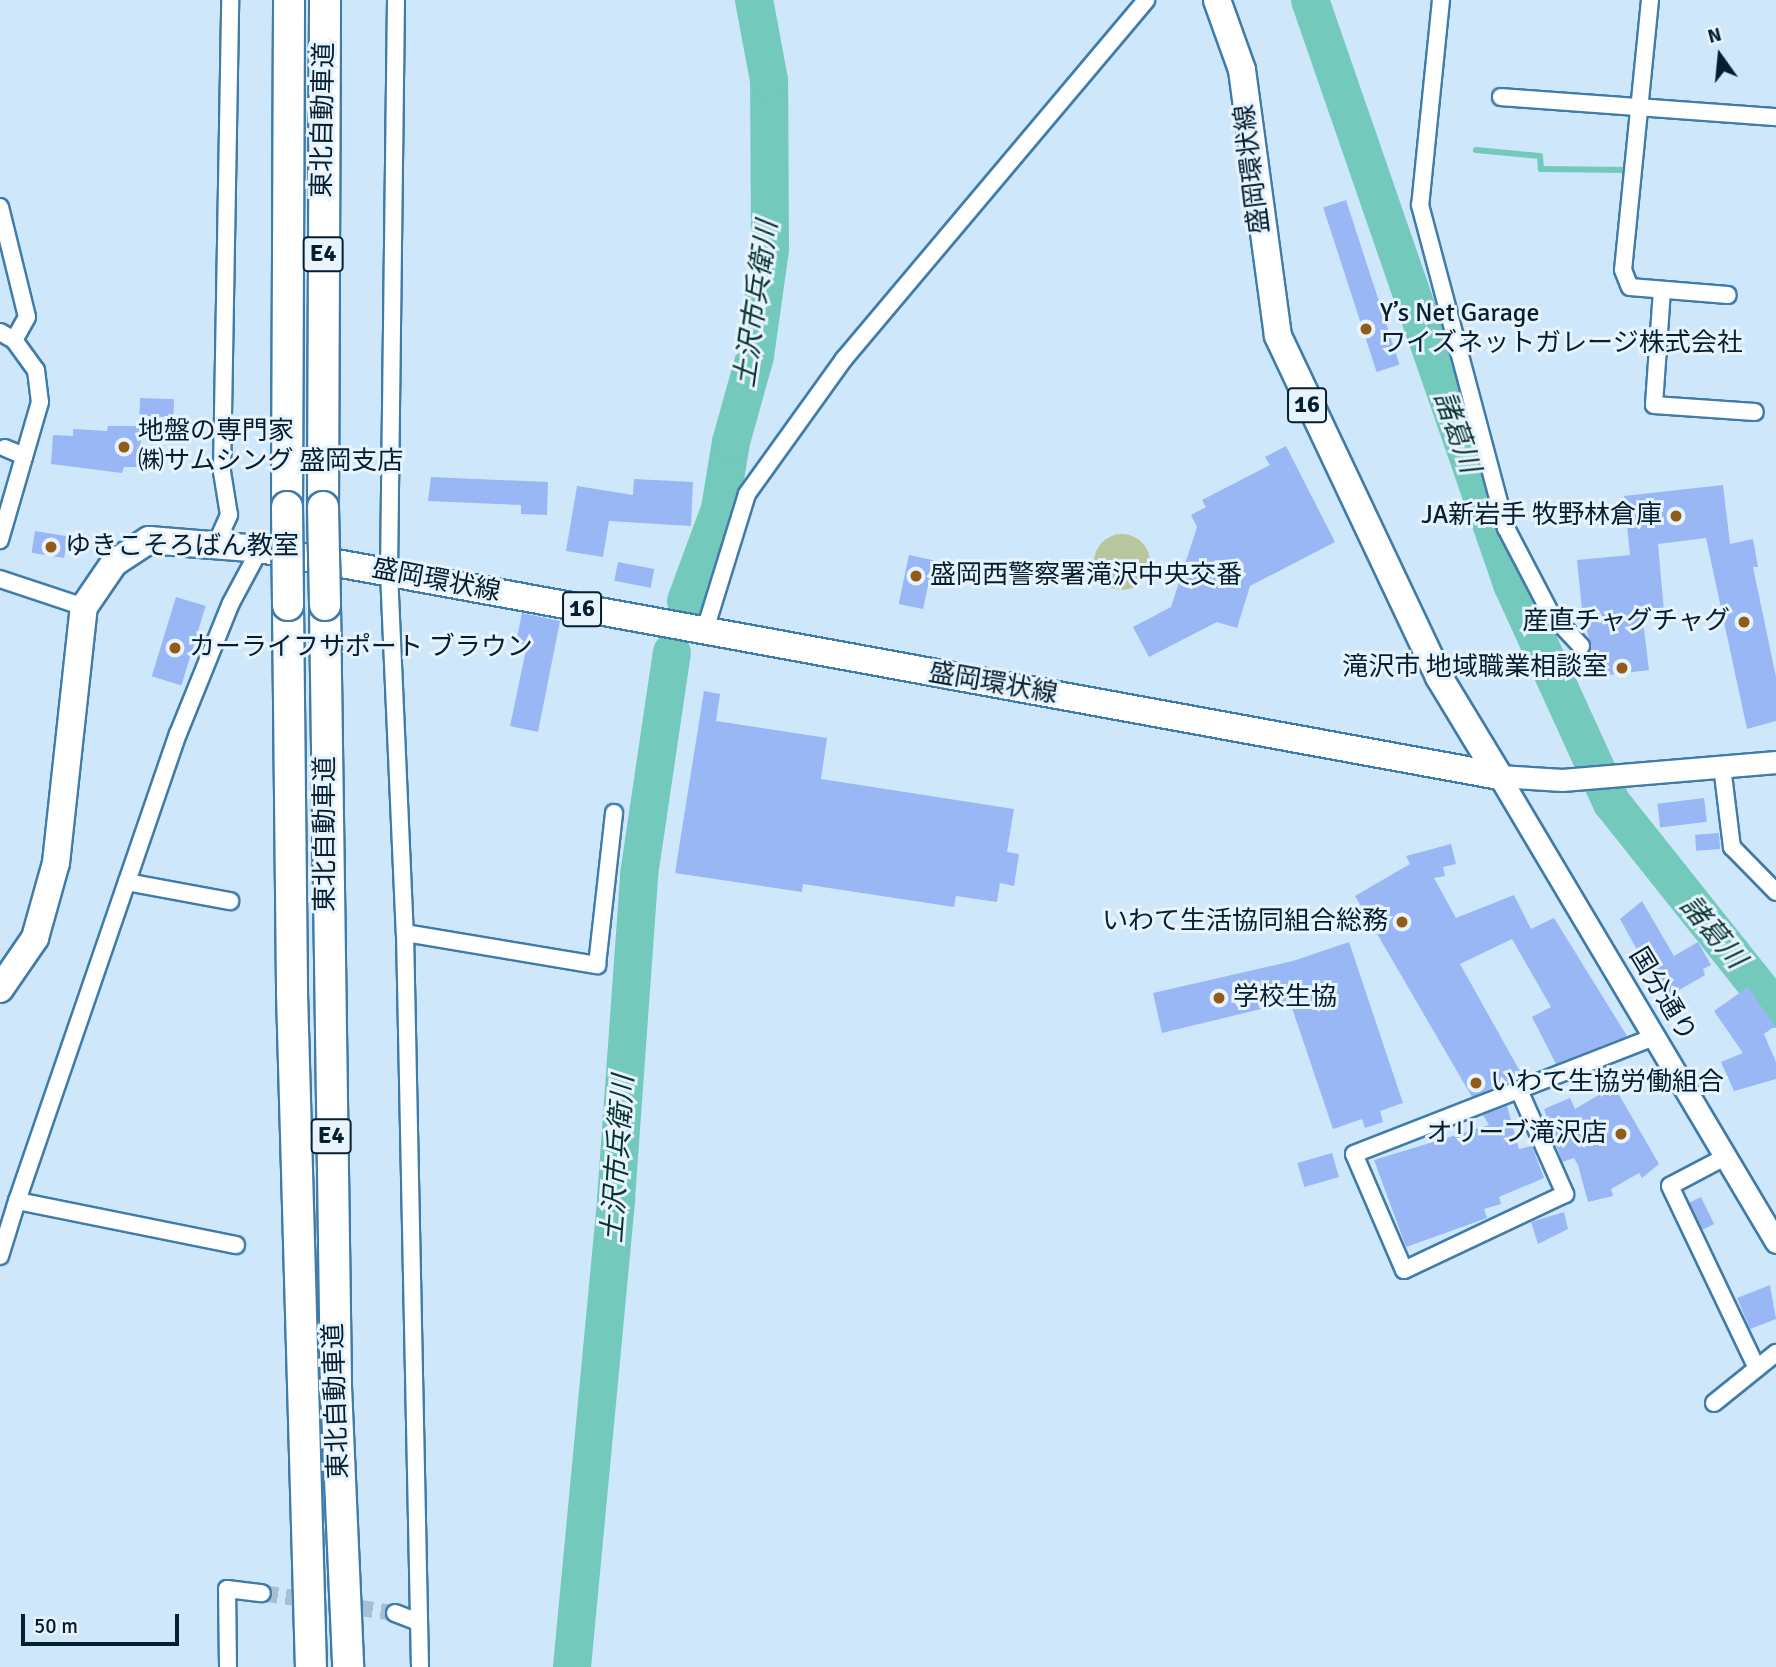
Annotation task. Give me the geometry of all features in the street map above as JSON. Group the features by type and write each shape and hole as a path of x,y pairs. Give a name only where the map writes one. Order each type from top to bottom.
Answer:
{"highway":[{"name":"東北自動車道","path":"289,0 288,606 296,1210 311,1667"},
{"name":"東北自動車道","path":"325,0 323,508 336,1388 348,1667"}],"main road":[{"name":"盛岡環状線","path":"1217,0 1242,70 1278,336 1439,677 1499,776"},
{"name":"盛岡環状線","path":"0,989 35,938 56,863 84,607 114,563 149,540 217,542 260,549 704,633 1499,776"}],"street":[{"path":"217,542 229,515 222,472 230,0"},
{"path":"396,0 389,572 405,933 420,1667"},
{"path":"704,633 747,495 844,359 1146,0"},
{"path":"1441,0 1420,205 1506,528 1550,614 1581,646"},
{"path":"1650,0 1635,107 1623,270 1630,287 1728,295"},
{"path":"1502,97 1776,117"},
{"path":"0,207 27,317 7,336 36,370 40,402 0,540"},
{"path":"1662,290 1654,405 1755,412"},
{"path":"5,448 24,456"},
{"path":"0,1256 17,1200 202,671 260,549"},
{"path":"0,579 84,607"},
{"path":"1499,776 1562,780 1776,762"},
{"path":"1723,766 1732,847 1776,892"},
{"name":"国分通り","path":"1499,776 1776,1242"},
{"path":"405,933 597,965 614,813"},
{"path":"127,882 230,901"},
{"path":"1519,1090 1565,1194 1404,1270 1354,1154 1654,1037"},
{"path":"1725,1157 1670,1186 1757,1368"},
{"path":"17,1200 236,1245"},
{"path":"1714,1403 1776,1353"},
{"path":"228,1667 227,1589 261,1593"},
{"path":"395,1613 418,1622"}],"green space":[{"path":"1122,534 1133,536 1142,542 1148,551 1148,573 1142,582 1133,588 1122,590 1111,588 1102,582 1096,573 1094,562 1096,551 1102,542 1111,536"}],"building":[{"path":"1346,200 1399,365 1377,372 1323,207"},
{"path":"140,398 174,399 173,417 139,416"},
{"path":"108,426 142,426 139,467 124,467 122,473 51,464 53,435 73,436 73,429 107,431"},
{"path":"1286,446 1335,542 1250,586 1237,628 1217,622 1149,657 1133,627 1171,607 1197,527 1191,515 1206,507 1202,500 1270,465 1265,457"},
{"path":"431,477 548,482 547,515 521,514 521,505 428,501"},
{"path":"634,479 693,482 691,526 609,521 603,557 566,551 577,486 633,495"},
{"path":"1723,485 1730,544 1753,539 1758,567 1753,567 1776,677 1776,721 1747,729 1706,538 1658,544 1664,611 1642,613 1649,670 1592,677 1591,644 1583,619 1577,560 1630,555 1624,496"},
{"name":"ゆきこそろばん教室","path":"35,531 68,536 64,558 32,553"},
{"name":"盛岡西警察署滝沢中央交番","path":"909,555 933,560 923,609 899,604"},
{"path":"618,562 654,569 651,588 614,581"},
{"name":"カーライフサポート ブラウン","path":"176,597 206,606 181,685 152,676"},
{"path":"522,613 560,621 538,732 510,726 527,645 516,643"},
{"path":"704,691 720,694 716,721 827,738 821,779 1014,809 1007,852 1019,854 1014,886 1000,883 997,902 956,896 954,907 803,884 802,892 675,873"},
{"path":"1704,798 1707,822 1660,828 1657,804"},
{"path":"1719,833 1720,849 1696,851 1695,835"},
{"path":"1451,844 1456,864 1443,867 1445,876 1434,878 1456,918 1514,895 1531,929 1554,918 1627,1036 1556,1064 1532,1017 1551,1007 1512,939 1460,964 1522,1075 1472,1097 1355,896 1410,864 1406,856"},
{"path":"1642,901 1674,956 1698,942 1711,965 1703,969 1705,975 1664,999 1620,919"},
{"path":"1349,942 1403,1103 1380,1111 1383,1122 1365,1128 1362,1119 1333,1129 1290,1002 1162,1033 1153,993 1293,961"},
{"path":"1748,987 1775,1026 1764,1034 1776,1062 1776,1079 1734,1091 1721,1062 1743,1053 1714,1011"},
{"path":"1614,1086 1659,1164 1642,1178 1639,1173 1611,1189 1613,1196 1588,1202 1578,1165 1574,1158 1562,1162 1544,1109 1570,1098 1575,1109"},
{"path":"1507,1106 1519,1149 1532,1146 1544,1178 1499,1197 1501,1204 1484,1209 1487,1218 1406,1247 1374,1160 1489,1125 1483,1115"},
{"path":"1332,1153 1339,1177 1304,1187 1297,1163"},
{"path":"1701,1197 1714,1224 1702,1230 1689,1203"},
{"path":"1564,1212 1568,1229 1538,1244 1531,1222"},
{"path":"1770,1285 1776,1319 1750,1329 1737,1298"}],"waterway":[{"name":"土沢市兵衛川","path":"686,601 720,509 731,442 755,356 770,249 769,80 754,0"},
{"name":"諸葛川","path":"1310,0 1512,584 1612,803 1776,1009"},
{"path":"1476,150 1540,156 1541,169 1627,170 1627,163"},
{"name":"土沢市兵衛川","path":"572,1667 616,1199 639,875 672,652"}],"tunnel":[{"path":"262,1593 395,1613"}],"place":[{"name":"Y’s Net Garage ワイズネットガレージ株式会社","path":"1366,329"},
{"name":"地盤の専門家 ㈱サムシング 盛岡支店","path":"124,447"},
{"name":"JA新岩手 牧野林倉庫","path":"1676,516"},
{"name":"ゆきこそろばん教室","path":"51,547"},
{"name":"盛岡西警察署滝沢中央交番","path":"916,576"},
{"name":"産直チャグチャグ","path":"1744,622"},
{"name":"カーライフサポート ブラウン","path":"175,648"},
{"name":"滝沢市 地域職業相談室","path":"1622,668"},
{"name":"いわて生活協同組合総務","path":"1402,922"},
{"name":"学校生協","path":"1219,998"},
{"name":"いわて生協労働組合","path":"1476,1083"},
{"name":"オリーブ滝沢店","path":"1621,1134"}]}
